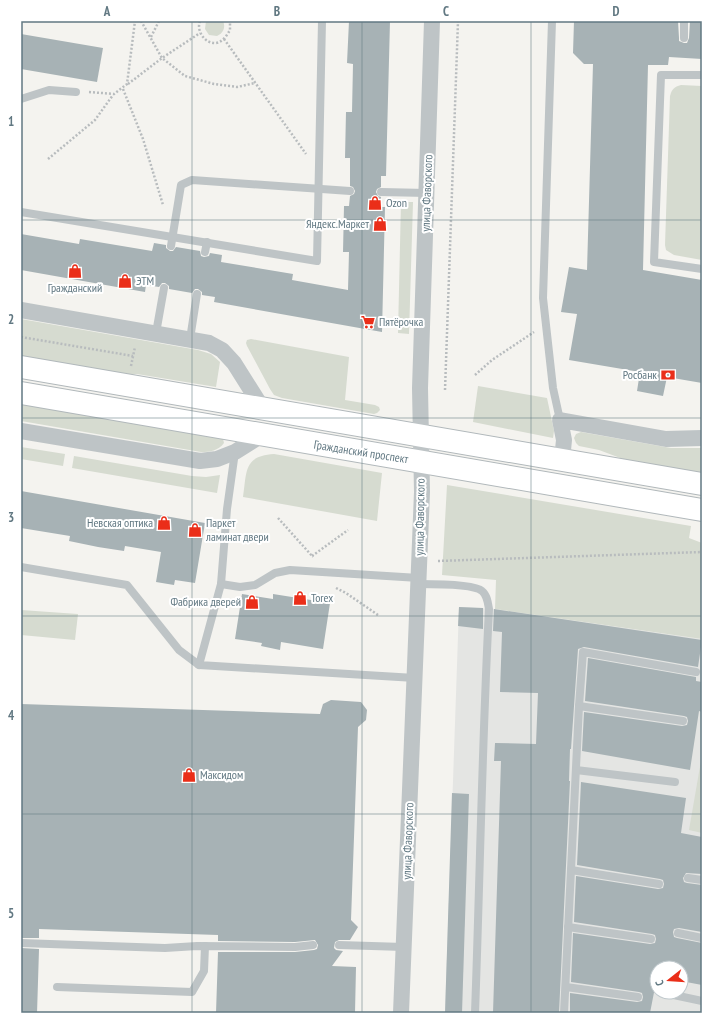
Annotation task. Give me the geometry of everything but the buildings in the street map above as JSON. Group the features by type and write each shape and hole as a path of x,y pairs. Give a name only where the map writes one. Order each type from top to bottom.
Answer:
{"main road":[{"path":"21,367 702,484"},
{"name":"Гражданский проспект","path":"21,393 702,510"}],"street":[{"name":"улица Фаворского","path":"401,1013 422,492 420,388 432,21"},
{"path":"21,310 209,343 222,350 234,363 263,409"},
{"path":"562,460 564,440 560,420 666,439 702,438"},
{"path":"21,431 200,461 217,459 235,452 262,435"}],"lane":[{"path":"21,212 317,261 322,21"},
{"path":"552,21 543,298 553,388 560,420"},
{"path":"684,21 684,38"},
{"path":"702,75 661,75 654,262 702,269"},
{"path":"21,99 50,90 76,92"},
{"path":"171,246 181,185 192,180 350,191"},
{"path":"381,192 426,193"},
{"path":"205,252 207,242"},
{"path":"156,333 164,288"},
{"path":"190,339 197,294"},
{"path":"199,665 221,584 227,509 235,452"},
{"path":"21,567 127,585 179,650 199,665 415,678"},
{"path":"221,584 240,587 255,585 275,573 290,570 419,581 473,587 482,591 487,600 489,609 484,701 480,891 475,1013"},
{"path":"564,1013 583,652 696,672"},
{"path":"579,706 683,720"},
{"path":"576,770 675,782"},
{"path":"571,870 659,884"},
{"path":"688,878 702,880"},
{"path":"568,927 651,939"},
{"path":"678,933 702,938"},
{"path":"21,943 165,948 205,946 295,947 313,944"},
{"path":"339,945 404,947"},
{"path":"57,987 192,992 204,971 205,946"},
{"path":"566,987 638,997"},
{"path":"689,998 702,1001"}],"path":[{"path":"128,84 135,21"},
{"path":"141,21 162,58 185,76 214,84 237,87 255,83"},
{"path":"151,37 159,21"},
{"path":"200,21 200,33 206,41 216,43 224,39 230,30 230,21"},
{"path":"445,390 458,21"},
{"path":"48,159 95,120 114,94 162,58 200,33"},
{"path":"224,39 319,172"},
{"path":"122,88 143,139 163,206"},
{"path":"76,92 114,94"},
{"path":"475,375 492,360 546,324"},
{"path":"21,337 133,356"},
{"path":"131,369 135,345"},
{"path":"278,518 326,572 328,584 346,593 378,615"},
{"path":"290,570 348,530"},
{"path":"438,561 702,552"}],"shaded area":[{"path":"206,21 223,21 223,30 217,36 209,35 205,29"},
{"path":"681,85 702,86 702,260 674,255 666,250 665,245 670,96 674,89"},
{"path":"401,202 413,202 409,334 398,333"},
{"path":"21,319 198,350 211,354 220,362 216,387 137,374 122,375 21,357"},
{"path":"251,339 349,357 345,400 375,405 379,407 380,410 374,414 282,398 274,395 247,346 247,340"},
{"path":"478,386 547,398 554,431 553,438 473,422"},
{"path":"21,402 223,439 224,443 219,448 214,450 201,452 21,421"},
{"path":"581,432 671,448 702,448 702,475 639,465 599,450 579,446 574,438 576,434"},
{"path":"21,447 65,454 63,466 21,459"},
{"path":"274,454 382,473 377,521 243,497 248,467 257,458 264,455"},
{"path":"74,456 192,476 206,477 220,475 217,493 72,468"},
{"path":"447,485 691,526 689,538 702,543 702,639 495,609 496,580 442,575"},
{"path":"459,607 495,609 702,639 702,1013 445,1013"},
{"path":"21,610 78,614 75,640 21,635"},
{"path":"702,755 702,833 689,830"}],"place":[{"name":"Ozon","path":"375,203"},
{"name":"Яндекс.Маркет","path":"380,224"},
{"name":"Гражданский","path":"75,271"},
{"name":"ЭТМ","path":"125,281"},
{"name":"Пятёрочка","path":"368,322"},
{"name":"Росбанк","path":"668,375"},
{"name":"Невская оптика","path":"164,523"},
{"name":"Паркет ламинат двери","path":"195,530"},
{"name":"Torex","path":"300,598"},
{"name":"Фабрика дверей","path":"252,602"},
{"name":"Максидом","path":"189,775"}]}
